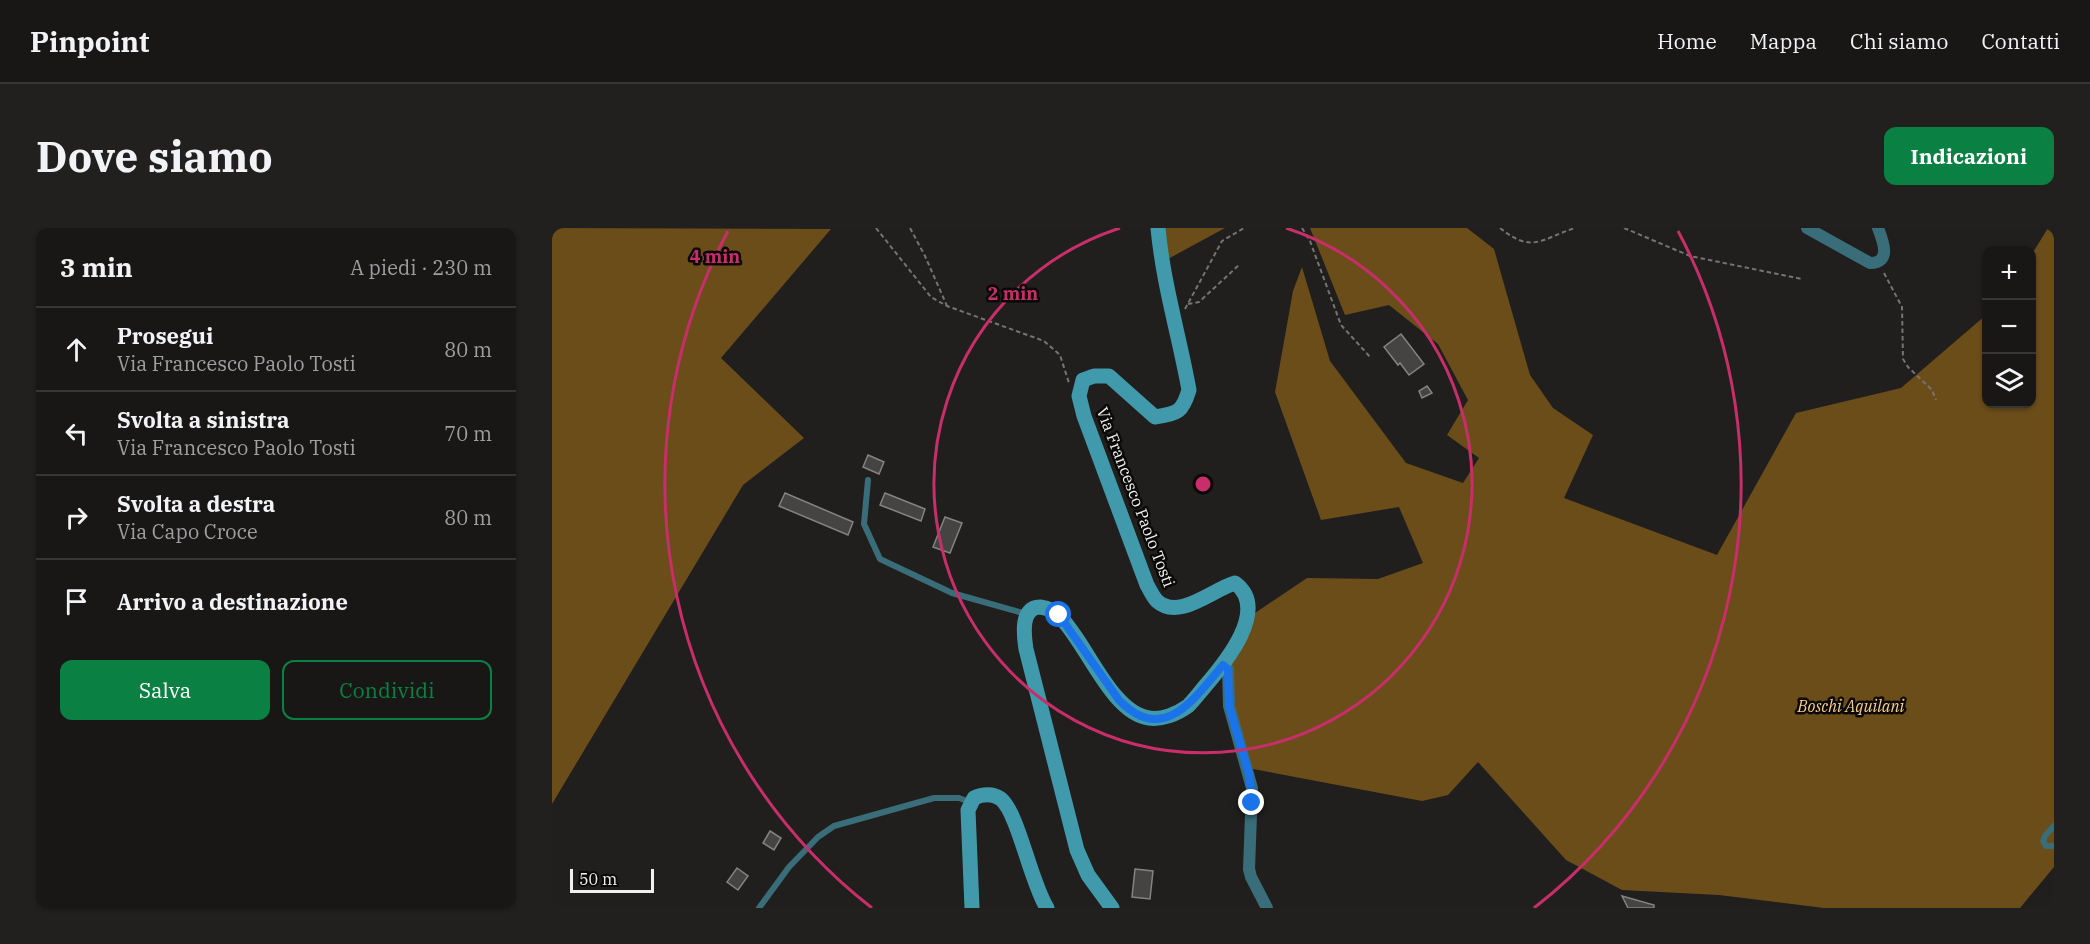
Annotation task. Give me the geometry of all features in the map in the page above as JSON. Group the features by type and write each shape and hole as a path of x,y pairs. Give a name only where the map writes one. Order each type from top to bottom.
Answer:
{"main road":[{"name":"Via Francesco Paolo Tosti","path":"1028,614 1037,607 1047,608 1056,613 1068,626 1119,700 1130,711 1150,719 1163,718 1189,705 1223,665 1244,630 1248,604 1243,589 1235,583 1224,586 1185,607 1167,607 1156,600 1147,585 1083,416 1079,396 1083,380 1094,376 1109,376 1155,417 1177,413 1185,405 1189,390 1161,261 1158,228"},
{"path":"1028,614 1024,628 1026,649 1077,850 1088,875 1112,908"},
{"path":"972,908 968,810 970,802 976,796 985,795 998,798 1006,806 1014,822 1033,879 1047,908"}],"street":[{"path":"1807,228 1870,263 1877,263 1883,259 1885,253 1884,242 1878,228"},
{"path":"1223,665 1228,669 1229,706 1252,788 1249,869 1267,908"}],"lane":[{"path":"868,480 864,524 880,559 952,593 1028,614"},
{"path":"759,908 789,867 818,837 834,826 864,816 938,798 958,798 970,802"},
{"path":"2054,826 2043,841 2046,846 2054,846"}],"path":[{"path":"876,228 931,297 947,306 1044,341 1060,355 1070,386 1081,389"},
{"path":"910,228 947,306"},
{"path":"1176,328 1222,241 1244,228"},
{"path":"1302,228 1310,241 1341,325 1371,358"},
{"path":"1500,228 1514,239 1531,243 1575,228"},
{"path":"1624,228 1690,256 1802,279"},
{"path":"1877,263 1902,307 1903,359 1908,367 1932,390 1936,400"},
{"path":"1188,304 1199,302 1239,265"}],"green space":[{"path":"552,228 831,229 721,358 804,438 743,485 552,804"},
{"path":"1163,228 1225,228 1166,260"},
{"name":"Boschi Aquilani","path":"1310,228 1467,228 1494,249 1530,375 1553,408 1593,435 1564,498 1717,555 1796,413 1901,388 1982,318 1982,408 2036,408 2036,248 2048,228 2054,228 2054,867 2020,908 1824,908 1719,895 1622,890 1566,860 1478,762 1448,795 1422,801 1253,769 1244,760 1228,669 1239,654 1255,613 1307,578 1378,579 1423,563 1399,507 1321,520 1275,392 1293,291 1302,267 1330,361 1406,463 1463,483 1479,458 1447,435 1468,400 1438,344 1389,305 1345,315"}],"building":[{"path":"1401,334 1424,364 1409,375 1384,347"},
{"path":"1427,386 1432,393 1422,398 1419,391"},
{"path":"868,455 884,462 879,474 863,467"},
{"path":"785,493 853,522 848,535 779,506"},
{"path":"885,493 925,509 921,521 880,505"},
{"path":"945,517 962,523 950,553 933,547"},
{"path":"770,831 781,838 774,850 763,843"},
{"path":"737,868 748,876 738,890 727,882"},
{"path":"1135,869 1153,871 1150,899 1132,897"},
{"path":"1622,896 1654,905 1654,908 1628,908"}],"route":[{"path":"1059,615 1119,700 1138,716 1150,719 1163,718 1176,713 1189,705 1223,665 1228,669 1229,706 1249,774 1252,803"}]}
